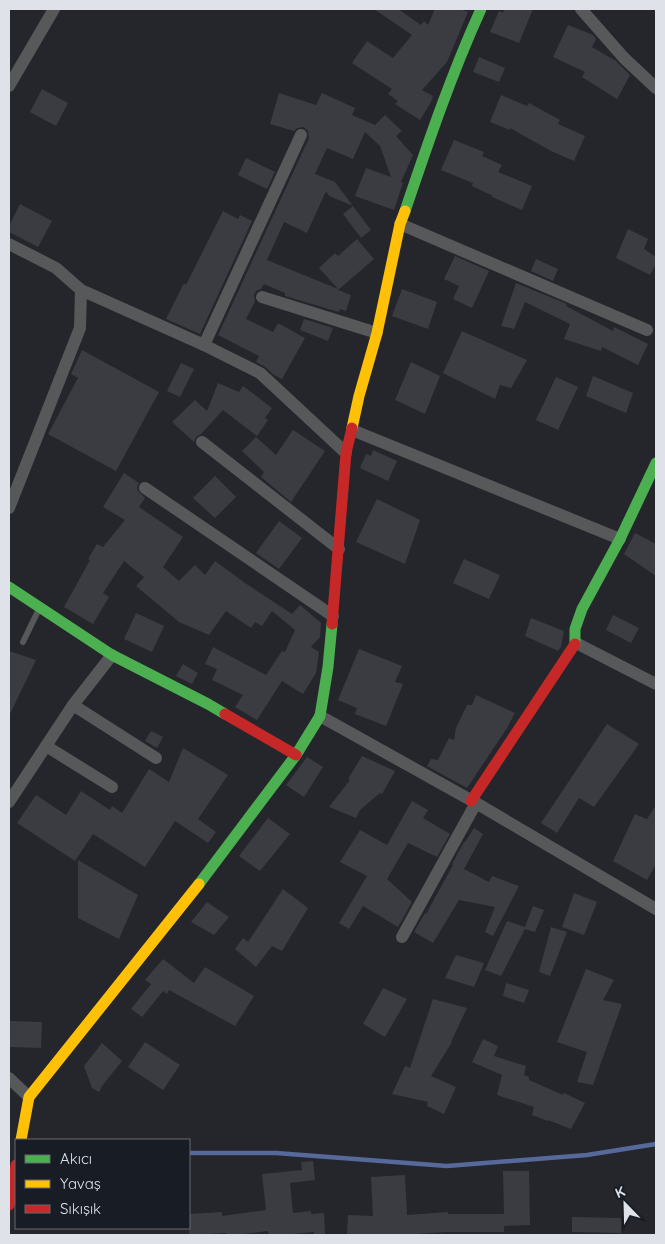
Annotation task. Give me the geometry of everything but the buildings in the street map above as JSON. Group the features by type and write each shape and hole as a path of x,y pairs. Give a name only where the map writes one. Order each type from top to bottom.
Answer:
{"street":[{"path":"9,86 54,9"},
{"path":"21,1139 29,1097 184,904 296,756 320,716 328,667 346,453 359,396 377,333 400,224 444,97 481,9"},
{"path":"581,9 624,58 656,88"},
{"path":"204,345 301,135"},
{"path":"400,224 647,330"},
{"path":"9,244 56,268 81,290 260,372 346,453"},
{"path":"9,508 80,328 81,290"},
{"path":"262,297 377,333"},
{"path":"352,430 620,539"},
{"path":"202,442 339,549"},
{"path":"402,938 473,802 576,643 575,629 582,609 620,539 656,463"},
{"path":"145,488 333,616"},
{"path":"9,587 112,655 208,704 296,756"},
{"path":"576,643 656,684"},
{"path":"9,802 72,705 112,655"},
{"path":"72,705 156,758"},
{"path":"320,716 473,802 656,909"},
{"path":"46,746 112,787"},
{"path":"9,1078 29,1097"},
{"path":"9,1205 15,1171"}],"lane":[{"path":"23,642 40,608"}],"waterway":[{"path":"190,1153 276,1153 447,1166 587,1155 656,1144"}],"traffic: fast":[{"path":"405,211 450,84 481,9"},
{"path":"575,644 575,629 582,609 620,539 656,463"},
{"path":"9,587 112,655 225,714"},
{"path":"199,884 296,755 320,716 328,667 332,624"}],"traffic: slow":[{"path":"352,428 377,333 400,224 405,211"},
{"path":"21,1139 29,1097 199,884"}],"traffic: jam":[{"path":"332,624 346,453 352,428"},
{"path":"471,801 575,644"},
{"path":"225,714 296,755"},
{"path":"9,1205 15,1171"}]}
